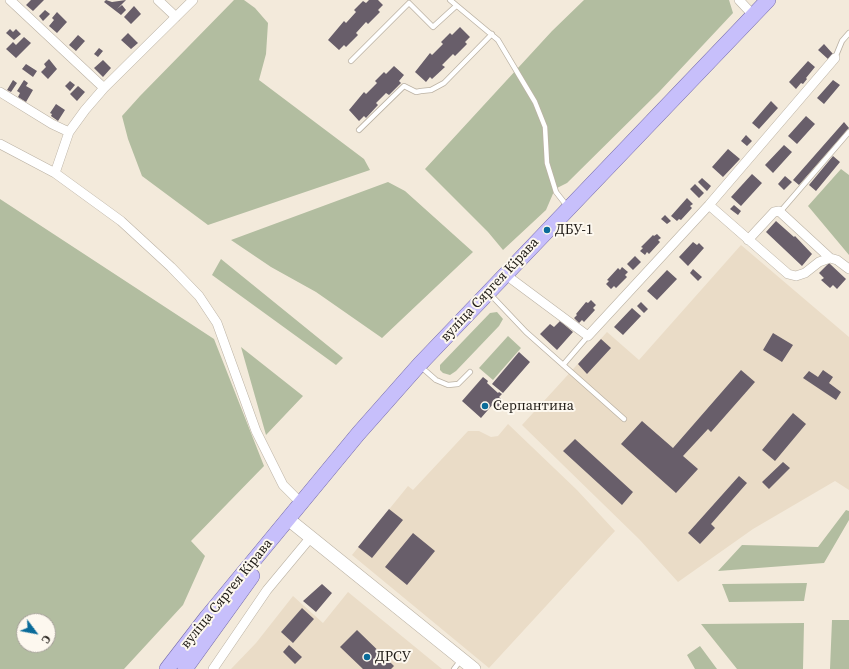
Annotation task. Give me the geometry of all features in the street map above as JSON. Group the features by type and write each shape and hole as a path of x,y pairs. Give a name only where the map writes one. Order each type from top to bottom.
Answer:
{"main road":[{"name":"вуліца Сяргея Кірава","path":"167,669 206,617 358,434 419,365 768,0"},
{"name":"вуліца Сяргея Кірава","path":"185,669 257,570 288,519"}],"street":[{"path":"10,0 104,88"},
{"path":"158,0 176,17"},
{"path":"55,174 69,132 85,110 104,88 193,0"},
{"path":"739,0 753,15"},
{"path":"506,274 588,336 710,205 835,58"},
{"path":"0,92 52,124 69,132"},
{"path":"0,144 55,174 127,225 190,286 209,309 223,338 256,431 283,485 301,503"},
{"path":"710,205 784,272 792,275 805,273 820,262 830,258"},
{"path":"748,240 774,212 780,212 830,258 837,260 848,268"},
{"path":"288,519 311,537 458,664 474,669"},
{"path":"213,669 267,590 311,537"}],"lane":[{"path":"450,0 492,34 506,53 535,102 545,127 547,163 556,192 568,208"},
{"path":"351,61 408,2 433,27 456,6"},
{"path":"835,58 842,41 849,33"},
{"path":"358,130 404,86 416,92 431,90 444,82 492,34"},
{"path":"780,212 849,132"},
{"path":"489,293 526,332 624,419"},
{"path":"563,365 588,336"},
{"path":"419,365 436,380 448,385 458,384 470,372"}],"shaded area":[{"path":"741,245 849,337 849,490 835,481 753,529 678,582 639,539 522,425 607,332 639,360"},
{"path":"508,424 577,490 615,531 489,668 352,555 408,486 413,490 468,431 479,431 491,437 498,436"},
{"path":"348,592 442,669 231,669 256,643 293,596 323,623"}],"green space":[{"path":"234,0 244,0 255,8 268,23 266,54 259,80 364,159 370,170 208,225 142,176 128,139 122,116"},
{"path":"584,0 729,0 733,13 659,92 567,183 555,189 546,210 503,250 488,232 425,169 552,31"},
{"path":"841,169 849,175 849,255 808,206"},
{"path":"388,182 405,191 473,252 382,338 316,292 271,267 231,240"},
{"path":"0,199 214,339 264,466 191,541 205,556 183,605 124,669 0,669"},
{"path":"221,259 343,358 336,365 212,275"},
{"path":"497,312 503,319 499,326 456,371 450,375 443,373 440,370 440,365 490,313"},
{"path":"508,336 521,348 493,380 479,368"},
{"path":"241,347 303,396 266,435"},
{"path":"846,510 849,511 849,520 824,563 718,571 742,545 818,547"},
{"path":"807,583 804,601 729,602 722,584"},
{"path":"832,620 849,620 849,669 830,669"},
{"path":"804,623 803,669 737,669 701,624"},
{"path":"700,646 717,669 695,669 687,655"}],"building":[{"path":"31,0 44,0 33,11 26,5"},
{"path":"106,0 112,2 126,0 117,9 122,5 126,10 121,15 104,2"},
{"path":"369,0 378,0 383,5 378,10 380,12 368,24 366,22 356,33 358,35 346,47 344,45 339,50 328,40 344,21 346,23 356,12 354,10 363,1 366,3"},
{"path":"134,6 141,14 131,24 124,17"},
{"path":"45,10 50,14 43,21 39,16"},
{"path":"57,12 67,22 57,33 49,26 54,20 52,18"},
{"path":"460,27 470,37 465,42 467,44 455,56 453,54 442,65 445,67 432,79 430,77 426,82 415,72 430,53 432,55 443,44 441,42 450,33 452,35"},
{"path":"10,29 13,32 16,29 21,34 14,40 6,33"},
{"path":"128,33 138,43 131,49 121,40"},
{"path":"78,35 85,41 76,51 69,45"},
{"path":"24,37 31,43 16,58 6,49 13,42 16,45"},
{"path":"824,44 833,54 828,59 818,50"},
{"path":"99,48 103,51 98,57 94,54"},
{"path":"49,59 57,69 48,79 41,72 46,67 44,64"},
{"path":"103,60 111,68 103,77 94,68"},
{"path":"808,61 815,67 803,84 801,83 796,89 789,82"},
{"path":"26,64 37,71 33,77 22,69"},
{"path":"394,66 404,75 399,81 401,83 389,95 386,93 376,103 378,105 366,118 364,116 359,121 349,110 364,92 366,94 377,83 375,81 384,72 386,74"},
{"path":"13,80 17,83 11,92 7,90"},
{"path":"24,80 28,83 26,86 33,90 26,102 18,97 20,93 17,91"},
{"path":"833,80 840,85 824,104 817,98"},
{"path":"70,81 75,85 70,91 65,86"},
{"path":"78,86 85,92 77,101 70,94"},
{"path":"771,101 778,108 759,129 752,123"},
{"path":"56,104 65,110 58,121 51,116 52,114 50,113"},
{"path":"806,116 815,124 797,144 788,136"},
{"path":"844,122 849,128 799,185 793,180"},
{"path":"746,135 752,141 747,146 741,141"},
{"path":"784,145 792,152 773,173 765,165"},
{"path":"728,149 740,159 723,177 712,167"},
{"path":"833,156 840,162 816,191 809,185"},
{"path":"752,174 762,183 741,206 731,197"},
{"path":"785,176 792,182 784,190 778,184"},
{"path":"702,178 711,186 707,191 698,182"},
{"path":"695,184 704,193 699,198 690,189"},
{"path":"687,198 693,204 690,206 692,208 681,220 679,219 677,221 671,216"},
{"path":"734,205 741,211 738,215 730,209"},
{"path":"665,215 671,221 667,224 661,219"},
{"path":"776,221 794,237 795,236 812,254 802,266 766,232"},
{"path":"657,234 661,238 658,240 660,242 649,254 647,252 645,255 640,251 643,248 641,247 653,235 654,236"},
{"path":"693,242 697,245 699,243 704,248 688,266 679,257"},
{"path":"635,256 641,262 633,270 627,264"},
{"path":"829,263 846,279 837,289 833,285 830,288 821,280 824,278 819,273"},
{"path":"622,267 628,272 625,275 627,277 616,288 614,286 611,289 606,284 609,281 607,280 618,268 620,270"},
{"path":"693,269 702,277 698,281 690,273"},
{"path":"667,270 677,279 657,300 647,291"},
{"path":"591,300 596,305 593,308 595,310 584,322 582,320 579,323 574,318 577,315 576,314 586,302 588,303"},
{"path":"641,302 648,309 644,313 637,306"},
{"path":"632,308 641,316 623,335 614,327"},
{"path":"560,321 573,332 557,350 540,334 550,324 554,327"},
{"path":"773,333 793,345 782,362 763,350"},
{"path":"601,339 611,348 587,374 578,364"},
{"path":"519,352 530,362 503,393 492,384"},
{"path":"741,370 755,382 711,432 708,429 683,456 698,469 676,493 621,444 642,421 673,448"},
{"path":"823,370 833,377 829,383 841,392 836,400 803,378 809,371 818,377"},
{"path":"483,377 498,393 499,392 502,394 499,397 503,401 498,407 494,403 481,418 462,401"},
{"path":"793,413 806,424 775,461 762,450"},
{"path":"575,439 633,492 622,505 563,451"},
{"path":"783,462 790,468 769,489 762,482"},
{"path":"739,476 747,483 711,524 715,528 700,544 688,533"},
{"path":"389,509 403,520 372,558 358,547"},
{"path":"413,533 435,551 407,585 385,567"},
{"path":"322,584 332,593 316,612 303,601"},
{"path":"302,608 314,619 293,643 281,632"},
{"name":"ДРСУ","path":"357,630 394,666 391,669 363,669 340,647"},
{"path":"289,645 302,657 295,664 283,652"}],"place":[{"name":"ДБУ-1","path":"547,230"},
{"name":"Серпантина","path":"485,406"},
{"name":"ДРСУ","path":"367,657"}]}
